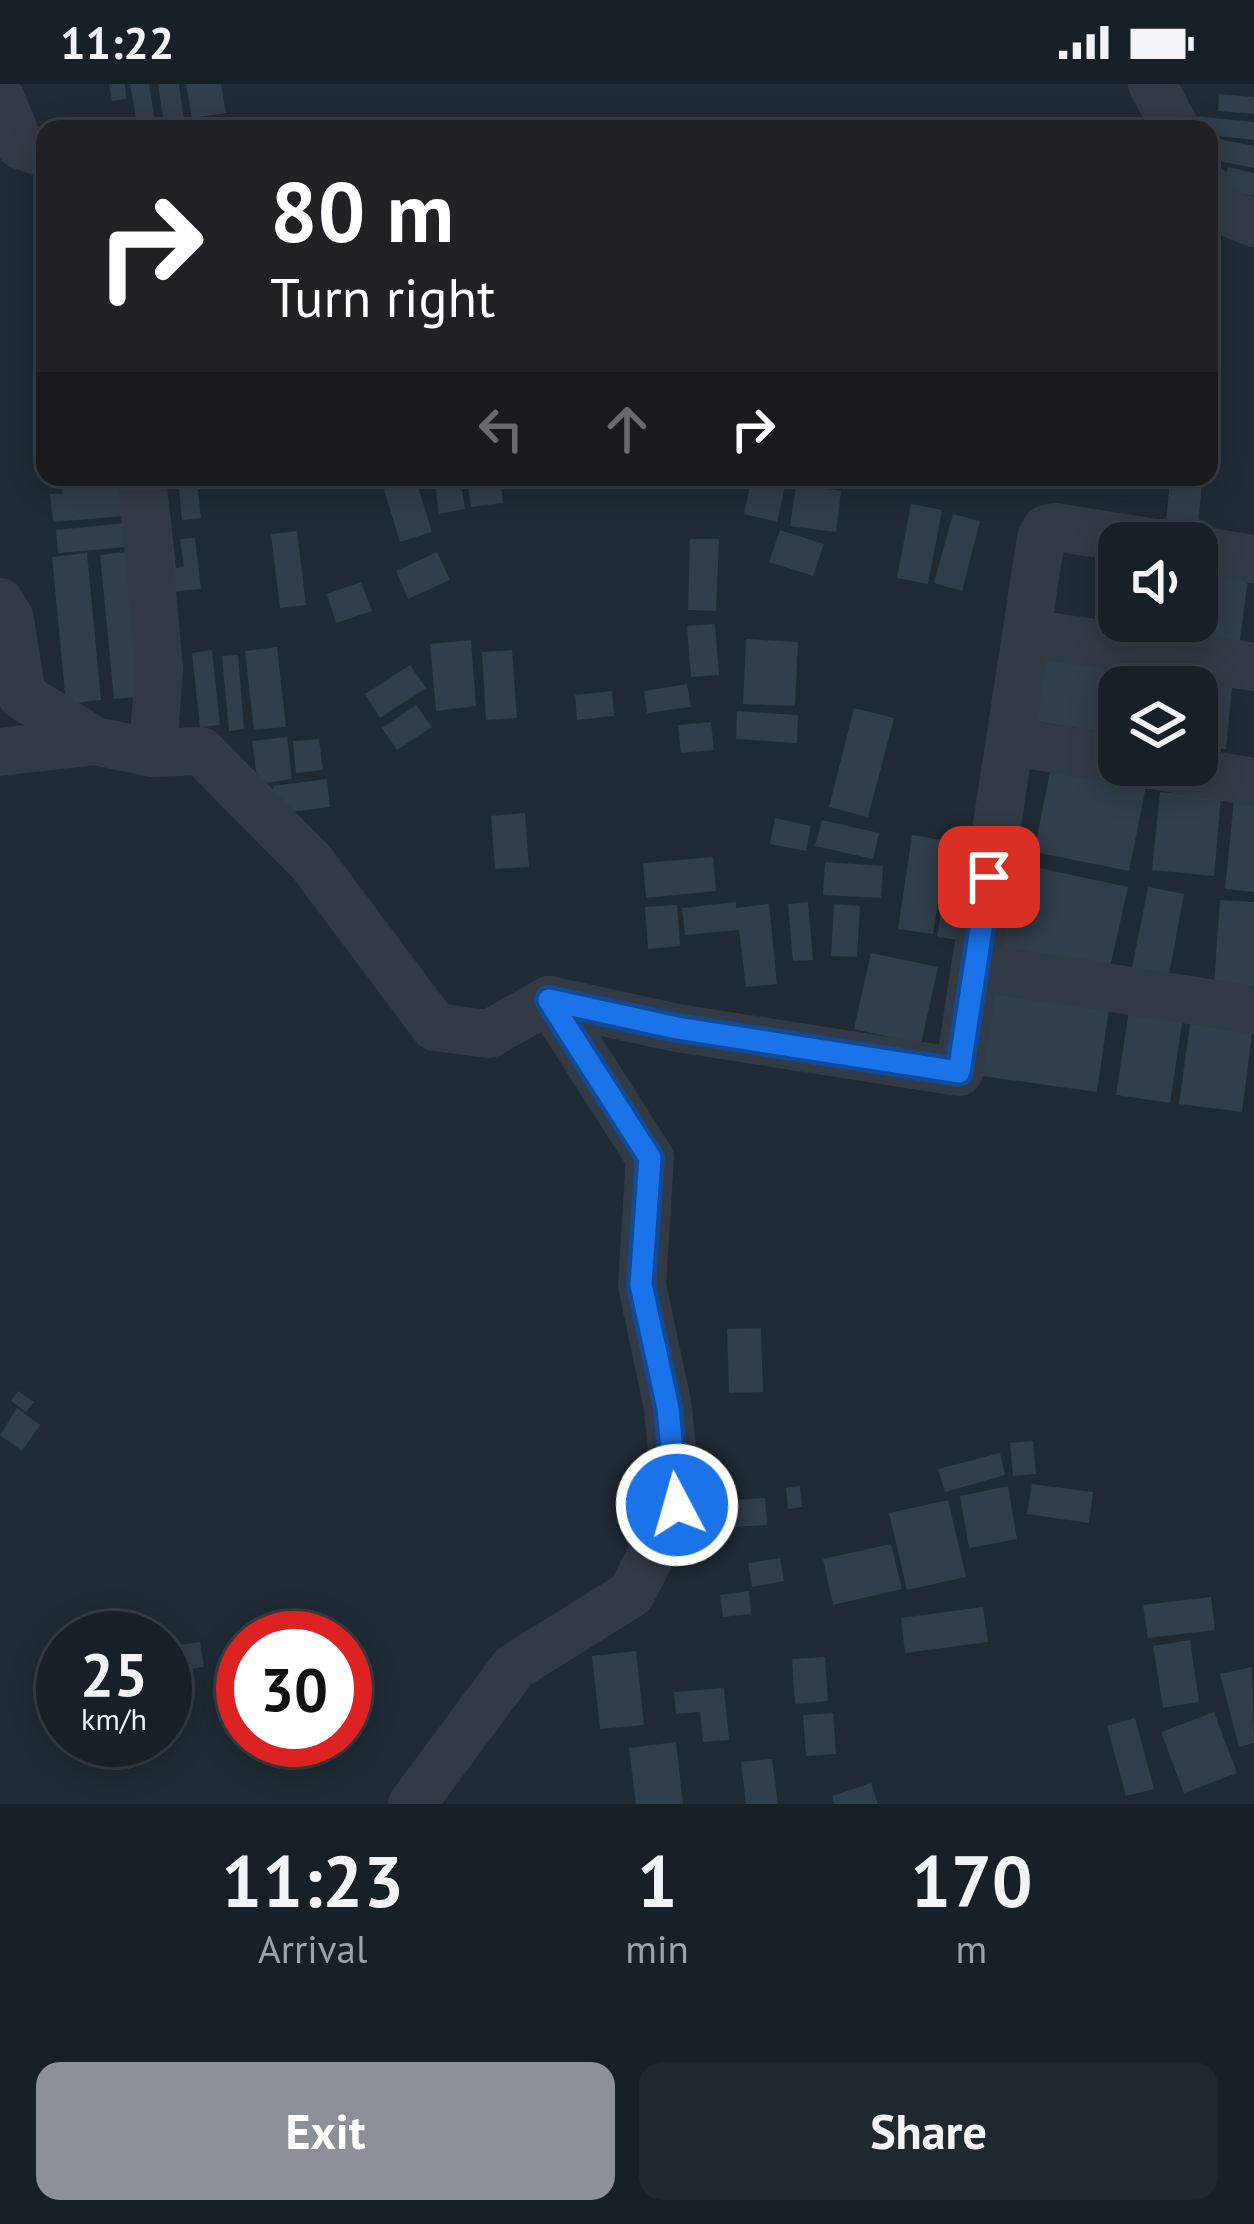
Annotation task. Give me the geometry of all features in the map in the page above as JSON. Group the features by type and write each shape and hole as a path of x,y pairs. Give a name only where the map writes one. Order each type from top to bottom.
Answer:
{"street":[{"path":"1152,84 1172,120"},
{"path":"0,97 20,145 36,151"},
{"path":"1218,205 1254,223"},
{"path":"143,486 159,669 153,753"},
{"path":"0,752 95,741 153,753 201,751 313,863 435,1027 489,1034 549,1000 677,1028 959,1072 1046,529 1098,534"},
{"path":"1218,553 1254,559"},
{"path":"0,602 10,620 22,696 95,741"},
{"path":"1027,633 1254,667"},
{"path":"1011,742 1098,756"},
{"path":"1218,776 1254,782"},
{"path":"975,967 1254,1010"},
{"path":"412,1804 514,1667 632,1594 677,1505 668,1408 641,1285 650,1158 549,1000"}],"building":[{"path":"109,84 125,84 126,99 112,101"},
{"path":"130,84 149,84 155,120 136,120"},
{"path":"158,84 179,84 184,120 163,120"},
{"path":"186,84 221,84 226,113 192,118"},
{"path":"1219,94 1254,97 1254,114 1218,111"},
{"path":"1194,116 1254,122 1254,140 1218,136 1218,120 1193,120"},
{"path":"1218,139 1254,146 1254,168 1218,161"},
{"path":"1228,167 1254,173 1254,196 1223,189"},
{"path":"61,486 134,486 136,515 53,522 50,494 62,494"},
{"path":"143,486 167,486 176,568 184,566 180,539 195,538 201,589 156,593"},
{"path":"179,486 198,486 201,518 182,520"},
{"path":"418,486 432,532 400,542 384,490"},
{"path":"435,486 461,486 465,509 439,514"},
{"path":"468,486 501,486 503,503 471,507"},
{"path":"750,486 785,486 777,522 744,514"},
{"path":"796,486 841,491 836,532 790,526"},
{"path":"1169,486 1202,486 1198,522 1166,522"},
{"path":"911,504 942,510 928,584 897,578"},
{"path":"953,514 980,521 962,591 934,583"},
{"path":"136,522 138,546 58,553 56,530"},
{"path":"780,530 824,544 813,576 769,562"},
{"path":"297,531 306,605 280,608 271,534"},
{"path":"690,539 719,539 716,611 688,610"},
{"path":"135,551 149,696 114,699 100,555"},
{"path":"437,552 450,580 408,599 396,571"},
{"path":"87,553 101,700 66,704 52,557"},
{"path":"1218,567 1249,571 1238,656 1181,649 1182,642 1218,642"},
{"path":"361,582 372,611 336,623 327,594"},
{"path":"715,624 719,675 691,677 687,626"},
{"path":"746,639 798,642 795,706 743,704"},
{"path":"471,640 476,706 436,711 430,644"},
{"path":"1041,642 1165,662 1164,666 1098,666 1098,732 1028,720"},
{"path":"277,647 286,727 254,730 245,651"},
{"path":"212,650 220,725 200,727 192,653"},
{"path":"512,650 517,718 486,720 482,652"},
{"path":"238,655 244,729 229,731 222,656"},
{"path":"410,665 426,688 380,718 365,694"},
{"path":"1218,667 1234,668 1226,749 1218,748"},
{"path":"687,684 691,707 647,713 644,691"},
{"path":"612,691 614,716 577,720 575,695"},
{"path":"416,705 432,727 397,750 382,728"},
{"path":"854,708 894,718 868,817 829,807"},
{"path":"737,711 798,715 797,743 736,739"},
{"path":"711,722 714,750 681,753 678,725"},
{"path":"287,737 292,779 258,784 252,741"},
{"path":"319,739 323,770 296,773 293,741"},
{"path":"1051,767 1098,776 1098,786 1146,786 1129,871 1034,852"},
{"path":"327,779 330,807 276,814 273,786"},
{"path":"1160,792 1221,797 1214,876 1152,870"},
{"path":"1234,800 1254,802 1254,892 1225,889"},
{"path":"525,813 529,867 495,869 491,816"},
{"path":"775,818 811,826 806,851 770,844"},
{"path":"822,820 879,833 873,859 815,846"},
{"path":"912,835 948,841 933,934 898,929"},
{"path":"952,843 987,848 973,942 937,937"},
{"path":"713,857 716,891 646,898 643,863"},
{"path":"825,862 883,866 881,898 823,895"},
{"path":"1016,863 1128,887 1109,972 997,948"},
{"path":"1148,887 1184,894 1168,980 1131,973"},
{"path":"1220,900 1254,902 1254,987 1214,984"},
{"path":"736,902 736,908 769,904 777,984 746,987 739,930 685,935 682,908"},
{"path":"808,902 813,960 793,961 788,904"},
{"path":"834,904 860,906 857,957 831,956"},
{"path":"677,905 680,946 648,949 645,907"},
{"path":"871,953 938,967 921,1044 854,1029"},
{"path":"986,985 1110,1002 1097,1092 974,1075"},
{"path":"1129,1010 1183,1017 1170,1103 1116,1095"},
{"path":"1191,1017 1253,1025 1242,1112 1179,1104"},
{"path":"761,1328 763,1392 729,1393 727,1329"},
{"path":"18,1391 34,1402 26,1412 11,1401"},
{"path":"17,1408 40,1425 22,1451 0,1435"},
{"path":"1033,1441 1036,1474 1013,1476 1010,1443"},
{"path":"1000,1453 1005,1475 945,1492 938,1469"},
{"path":"1032,1484 1093,1492 1089,1523 1027,1514"},
{"path":"800,1486 802,1507 788,1509 786,1488"},
{"path":"1008,1486 1017,1539 969,1548 960,1496"},
{"path":"765,1498 767,1525 732,1527 731,1500"},
{"path":"948,1500 966,1577 907,1590 889,1513"},
{"path":"891,1544 902,1589 833,1605 823,1559"},
{"path":"780,1558 784,1581 752,1587 748,1563"},
{"path":"749,1591 751,1614 723,1617 720,1595"},
{"path":"1211,1597 1215,1630 1148,1638 1143,1605"},
{"path":"983,1607 988,1642 905,1653 901,1618"},
{"path":"1190,1640 1199,1702 1163,1708 1153,1646"},
{"path":"200,1642 204,1667 192,1669 192,1643"},
{"path":"636,1651 644,1725 600,1729 592,1656"},
{"path":"825,1657 828,1701 795,1704 792,1659"},
{"path":"1252,1667 1254,1743 1239,1747 1220,1674"},
{"path":"724,1688 729,1740 703,1742 700,1712 676,1714 674,1692"},
{"path":"1214,1712 1237,1773 1184,1793 1161,1732"},
{"path":"833,1713 836,1754 806,1756 803,1715"},
{"path":"1135,1718 1154,1789 1126,1796 1107,1726"},
{"path":"676,1742 683,1804 636,1804 629,1748"},
{"path":"772,1759 778,1804 746,1804 741,1762"},
{"path":"871,1783 878,1804 834,1804 832,1796"}],"route":[{"path":"677,1505 668,1408 641,1285 650,1158 549,1000 677,1028 959,1072 989,877"}]}
